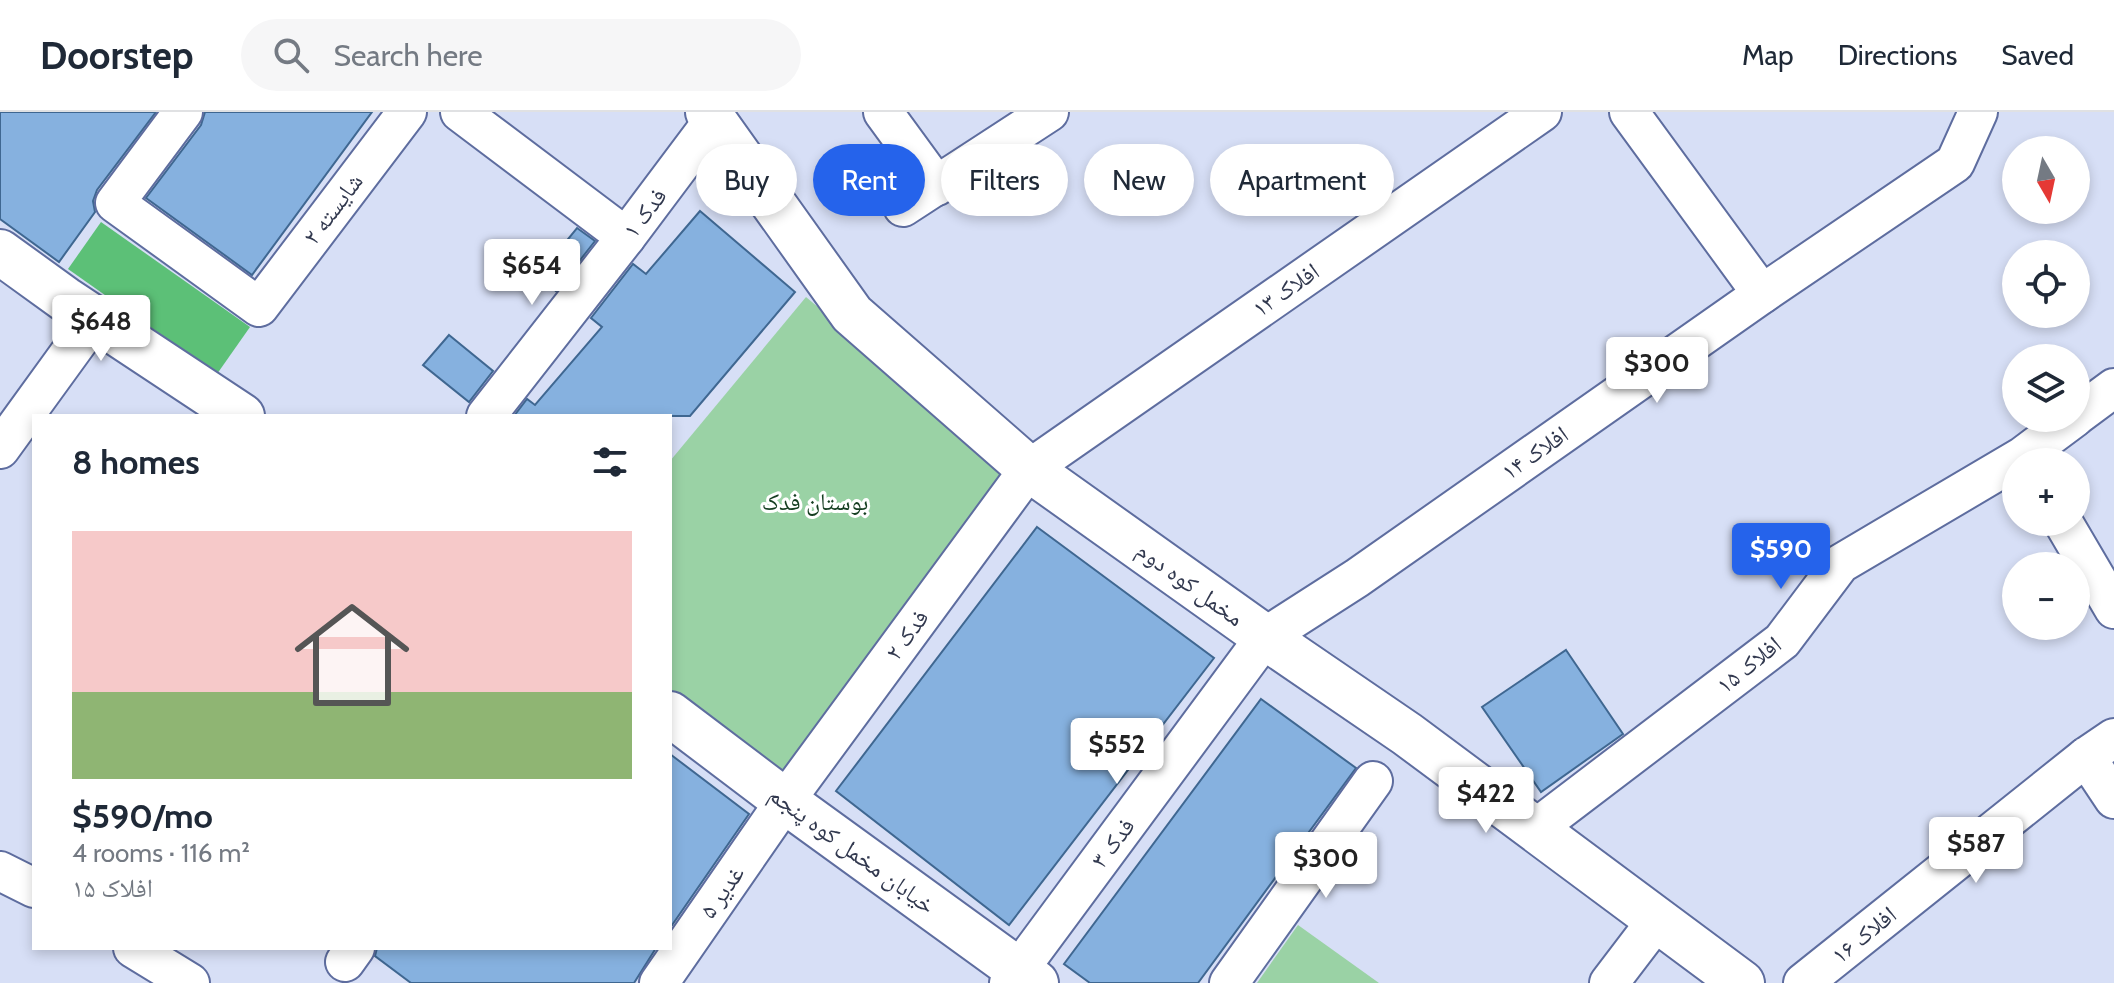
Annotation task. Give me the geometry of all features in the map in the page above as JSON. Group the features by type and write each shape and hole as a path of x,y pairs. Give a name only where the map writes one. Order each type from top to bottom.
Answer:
{"street":[{"name":"شایسته ۲","path":"183,112 115,203 259,307 407,112"},
{"path":"460,112 626,237"},
{"path":"883,112 937,186"},
{"path":"925,193 1049,112"},
{"name":"افلاک ۱۳","path":"1029,469 1542,112"},
{"path":"1629,112 1762,294"},
{"name":"افلاک ۱۴","path":"1265,637 1370,569 1762,294 1955,163 1978,112"},
{"name":"فدک ۱","path":"488,414 626,237 710,117"},
{"name":"مخمل کوه دوم","path":"710,117 852,314 1029,469 1407,734 1742,983"},
{"path":"0,252 239,414"},
{"path":"0,449 95,318"},
{"name":"افلاک ۱۵","path":"2090,406 2114,388"},
{"name":"افلاک ۱۵","path":"2038,448 2057,432"},
{"name":"فدک ۲","path":"785,801 1029,469"},
{"name":"افلاک ۱۵","path":"1535,829 1782,641 1840,564 2002,472"},
{"path":"2071,536 2114,609"},
{"name":"فدک ۳","path":"1021,979 1265,637"},
{"name":"خیابان مخمل کوه پنجم","path":"672,716 1021,979"},
{"path":"2100,748 2114,799"},
{"name":"افلاک ۱۶","path":"1803,983 2100,748"},
{"path":"1229,983 1373,781"},
{"name":"غدیر ۵","path":"659,983 785,801"},
{"path":"0,871 32,887"},
{"path":"1609,983 1657,920"},
{"path":"136,950 190,983"}],"green space":[{"path":"101,222 250,327 217,374 68,269"},
{"name":"بوستان فدک","path":"806,297 1011,470 783,775 672,692 672,459"},
{"path":"1298,925 1379,983 1257,983"}],"building":[{"path":"0,112 156,112 97,190 93,201 95,212 59,262 0,219"},
{"path":"205,112 372,112 252,275 146,198 201,125"},
{"path":"696,216 706,216 795,292 690,416 516,414 527,399 535,405 602,327 591,318 633,264 646,274"},
{"path":"577,228 595,241 556,291 538,276"},
{"path":"449,335 493,371 469,402 423,365"},
{"path":"1037,527 1214,658 1009,925 836,791"},
{"path":"1566,650 1623,734 1541,792 1482,707"},
{"path":"1261,699 1356,768 1198,983 1090,983 1064,964"},
{"path":"672,756 749,814 672,925"},
{"path":"376,950 655,950 634,983 411,983 375,956"}]}
